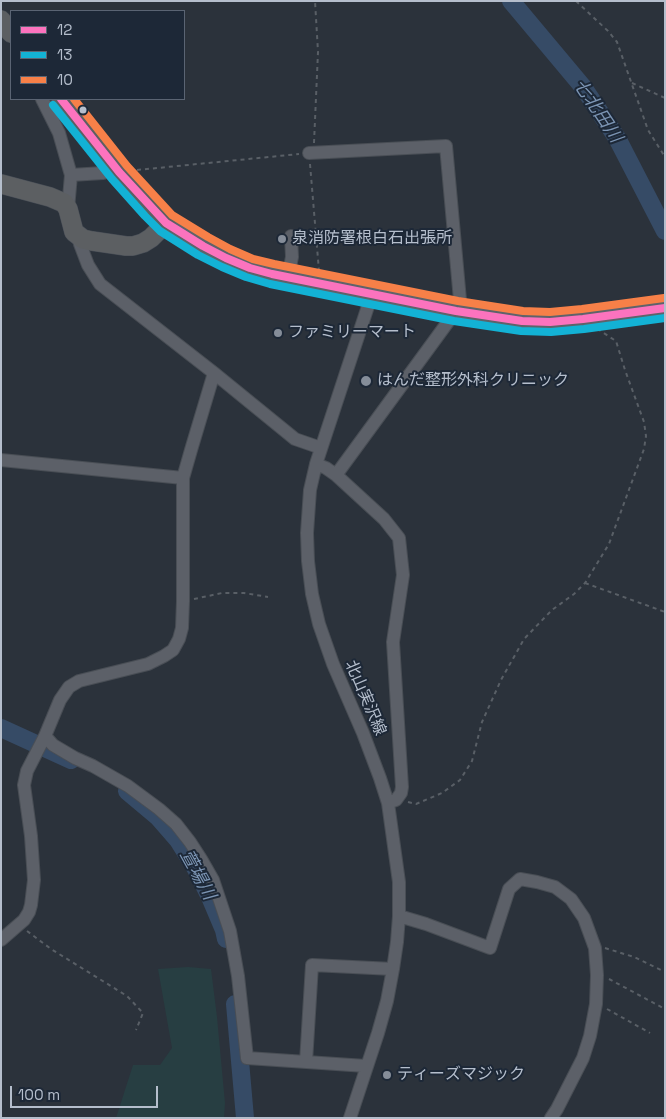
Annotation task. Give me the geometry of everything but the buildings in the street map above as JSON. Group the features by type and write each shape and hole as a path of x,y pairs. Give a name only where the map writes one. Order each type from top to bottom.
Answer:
{"highway":[{"path":"1,20 10,32"},
{"path":"1,184 64,203 68,209 74,232 83,239 133,246 151,238 166,223 126,180 62,100"}],"main road":[{"path":"166,223 202,246 250,268 458,311 522,321 550,322 665,308"}],"street":[{"path":"42,100 59,133 71,175 68,209"},
{"path":"309,153 446,146 458,311 336,475"},
{"path":"71,175 103,174"},
{"path":"78,236 88,265 100,284 295,439 321,448"},
{"path":"288,277 292,257 291,236"},
{"name":"北山実沢線","path":"350,1118 387,1001 399,916 399,882 393,801 380,778 363,733 332,664 319,624 312,594 307,533 310,490 316,464 372,294"},
{"path":"1,940 24,920 31,905 34,880 31,836 24,785 27,771 60,700 69,687 79,681 148,664 164,656 173,650 179,639 182,628 183,601 183,478 214,373"},
{"path":"1,460 183,478"},
{"path":"316,464 336,475 384,519 399,538 403,575 393,642 402,787 401,793 393,801"},
{"path":"43,738 148,799 176,824 201,859 213,880 230,931 238,976 247,1058 366,1066"},
{"path":"399,916 490,948 509,889 520,879 555,887 571,899 584,918 595,948 597,975 596,1004 590,1036 582,1058 551,1118"},
{"path":"306,1062 312,965 393,969"}],"path":[{"path":"576,1 617,42 648,130 665,157"},
{"path":"632,83 665,98"},
{"path":"126,180 135,171 309,153"},
{"path":"393,801 416,804 442,793 460,780 472,761 482,722 501,680 524,639 552,610 574,594 584,583 609,544 644,449 646,436 644,422 624,370 616,341 583,319"},
{"path":"584,583 665,612"},
{"path":"183,601 222,593 244,593 268,597"},
{"path":"19,925 51,949 127,996 143,1014 136,1030"},
{"path":"595,948 608,948 634,957 665,972"},
{"path":"597,975 614,981 665,1009"},
{"path":"596,1004 650,1033"}],"green space":[{"path":"188,967 211,969 225,1103 224,1118 116,1118 133,1065 160,1065 172,1048 158,969"}],"waterway":[{"name":"七北田川","path":"511,1 583,87 617,138 665,231"},
{"name":"萱場川","path":"1,728 71,760"},
{"name":"萱場川","path":"127,791 158,817 178,840 210,897 226,939"},
{"name":"萱場川","path":"235,1004 245,1118"}],"transit line":[{"name":"12","path":"62,100 119,172 166,223 203,246 250,268 456,311 522,321 550,322 665,308"},
{"name":"10","path":"75,100 127,166 172,215 230,249 253,259 458,301 523,311 550,312 664,298"},
{"name":"13","path":"53,105 112,179 160,231 198,255 246,277 270,284 454,321 521,331 551,332 665,318"}],"place":[{"name":"泉消防署根白石出張所","path":"282,239"},
{"name":"ファミリーマート","path":"278,333"},
{"name":"はんだ整形外科クリニック","path":"366,381"},
{"name":"ティーズマジック","path":"387,1075"}]}
